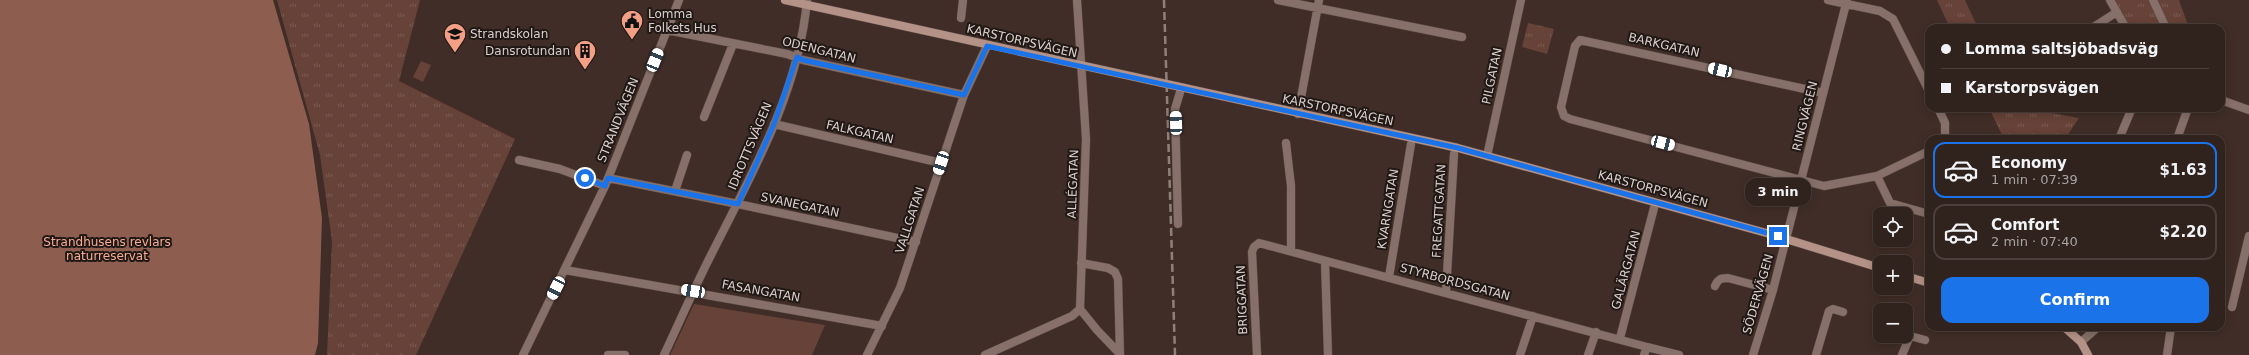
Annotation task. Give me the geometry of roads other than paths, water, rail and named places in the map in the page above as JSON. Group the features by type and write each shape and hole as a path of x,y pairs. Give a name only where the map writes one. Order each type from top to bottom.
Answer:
{"street":[{"name":"STRANDVÄGEN","path":"523,355 606,182 679,0"},
{"name":"KARSTORPSVÄGEN","path":"785,0 806,3 987,46 1386,132 1487,156 1786,239 1873,266"},
{"path":"961,18 963,0"},
{"name":"ALLÉGATAN","path":"1077,0 1086,139 1086,197 1081,263 1080,309"},
{"path":"1278,0 1318,4 1462,37"},
{"name":"PILGATAN","path":"1487,156 1521,0"},
{"path":"1828,0 1846,2 1880,11 1894,19 1925,83"},
{"path":"2110,0 2124,24"},
{"path":"2153,0 2164,24"},
{"name":"RINGVÄGEN","path":"1786,239 1846,2"},
{"name":"IDROTTSVÄGEN","path":"664,355 693,291 738,204 774,124 797,57 806,3"},
{"path":"1298,114 1318,4"},
{"path":"2098,24 2117,12"},
{"name":"ODENGATAN","path":"667,30 797,57 803,60 964,95"},
{"name":"BARKGATAN","path":"1801,180 1570,119 1564,116 1561,106 1569,72 1576,46 1580,40 1588,40 1823,93"},
{"path":"704,117 733,44"},
{"name":"VALLGATAN","path":"867,355 900,288 941,163 948,148 964,95 987,46"},
{"path":"1178,224 1175,109 1181,89"},
{"path":"2225,101 2249,110"},
{"path":"1940,112 1945,123 1944,135"},
{"path":"2121,135 2130,112"},
{"path":"2178,135 2187,112"},
{"name":"FALKGATAN","path":"774,124 941,163"},
{"path":"1286,143 1291,186 1291,251"},
{"name":"KVARNGATAN","path":"1389,276 1411,144"},
{"path":"1801,180 1824,186 1877,176 1925,153"},
{"name":"FREGATTGATAN","path":"1446,292 1454,154"},
{"path":"675,191 687,155"},
{"name":"SVANEGATAN","path":"519,160 560,169 606,182 675,191 916,242"},
{"path":"1877,176 1890,203 1925,213"},
{"name":"GALÄRGATAN","path":"1620,338 1654,208"},
{"path":"2232,307 2249,236"},
{"name":"SÖDERVÄGEN","path":"1753,355 1773,290 1786,239"},
{"name":"STYRBORDSGATAN","path":"1257,244 1263,244 1389,276 1533,316 1620,338 1647,347"},
{"name":"BRIGGATAN","path":"1257,244 1252,252 1257,355"},
{"path":"1326,261 1328,355"},
{"path":"1081,263 1108,268 1115,272 1118,280 1120,354"},
{"name":"FASANGATAN","path":"564,270 693,291 882,326"},
{"path":"1715,286 1717,281 1721,278 1728,278 1773,290"},
{"path":"1913,278 1925,282"},
{"path":"985,355 1072,316 1080,309 1097,330 1120,354"},
{"path":"1816,355 1829,311 1833,310 1843,312"},
{"path":"1520,355 1533,316"},
{"path":"2069,331 2081,342 2088,355"},
{"path":"2081,342 2093,331"},
{"path":"2167,355 2170,331"},
{"path":"1588,355 1596,332"},
{"path":"1902,355 1910,336 1925,340"},
{"path":"1644,355 1647,347 1679,355"},
{"path":"609,355 626,355"}],"railway":[{"path":"1164,0 1175,355"}],"place":[{"name":"Lomma Folkets Hus","path":"632,40"},
{"name":"Strandskolan","path":"455,54"},
{"name":"Dansrotundan","path":"585,70"}],"park label":[{"name":"Strandhusens revlars naturreservat","path":"107,249"}]}
